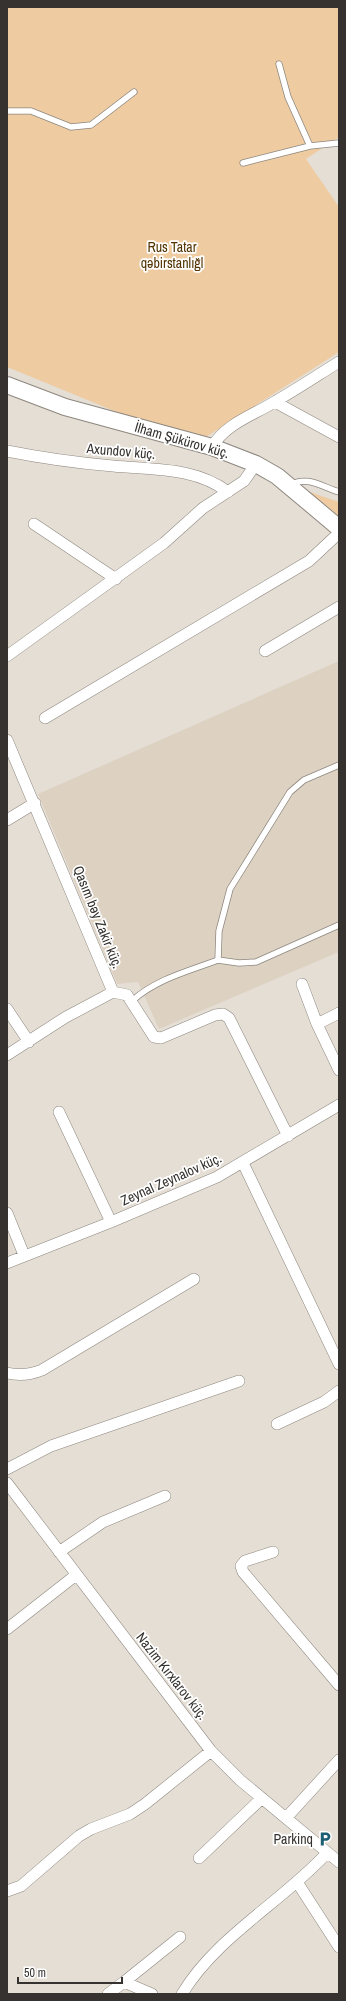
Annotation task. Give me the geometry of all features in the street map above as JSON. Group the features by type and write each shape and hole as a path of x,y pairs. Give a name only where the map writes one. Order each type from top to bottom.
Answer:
{"street":[{"path":"212,447 216,440 231,426 275,402 339,362"},
{"name":"İlham Şükürov küç.","path":"7,385 65,407 212,447 256,464 277,476 339,528"},
{"path":"275,402 339,437"},
{"name":"Axundov küç.","path":"7,451 55,459 164,469 201,476 216,482 228,492"},
{"path":"7,656 116,579 170,538 203,508 244,481 256,464"},
{"path":"34,524 116,579"},
{"path":"45,718 309,561 339,533"},
{"path":"265,651 339,607"},
{"name":"Qasım bəy Zakir küç.","path":"7,740 35,803 113,992"},
{"path":"7,820 35,803"},
{"path":"302,984 317,1024 339,1070"},
{"path":"7,1055 29,1042 66,1016 113,992 127,995 132,1000 154,1037 161,1038 215,1015 223,1014 229,1018 288,1136"},
{"path":"7,1009 29,1042"},
{"path":"317,1024 339,1013"},
{"name":"Zeynal Zeynalov küç.","path":"7,1263 182,1193 243,1163 339,1105"},
{"path":"59,1112 112,1222"},
{"path":"243,1163 339,1364"},
{"path":"7,1213 24,1255"},
{"path":"7,1373 15,1375 32,1374 42,1370 194,1279"},
{"path":"7,1469 51,1446 239,1381"},
{"path":"277,1424 324,1402 339,1391"},
{"name":"Nazim Kırxlarov küç.","path":"7,1483 211,1751 240,1780 339,1862"},
{"path":"59,1552 103,1522 165,1496"},
{"path":"274,1552 245,1562 241,1566 243,1572 339,1685"},
{"path":"7,1629 76,1575"},
{"path":"7,1891 21,1886 79,1836 91,1829 130,1814 145,1804 211,1751"},
{"path":"286,1818 339,1760"},
{"path":"199,1858 262,1798"},
{"path":"182,1994 198,1971 224,1944 297,1882 327,1853"},
{"path":"297,1882 339,1947"},
{"path":"108,1994 180,1937"},
{"path":"124,1982 152,1994"}],"lane":[{"path":"279,64 288,97 310,146"},
{"path":"7,111 31,111 70,127 91,125 134,92"},
{"path":"243,163 310,146 339,143"},
{"path":"289,486 298,481 306,480 339,492"},
{"path":"218,960 219,931 230,889 286,798 290,792 304,780 339,765"},
{"path":"132,1000 142,991 155,984 218,960 239,963 256,962 339,925"}],"shaded area":[{"path":"339,661 339,952 159,1029 138,982 117,984 38,794"}],"green space":[{"name":"Rus Tatar qəbirstanlığl","path":"7,7 339,7 339,137 306,159 339,207 339,352 195,444 7,367"},
{"path":"304,490 339,502 339,517"}],"place":[{"name":"Parkinq","path":"325,1839"}]}
